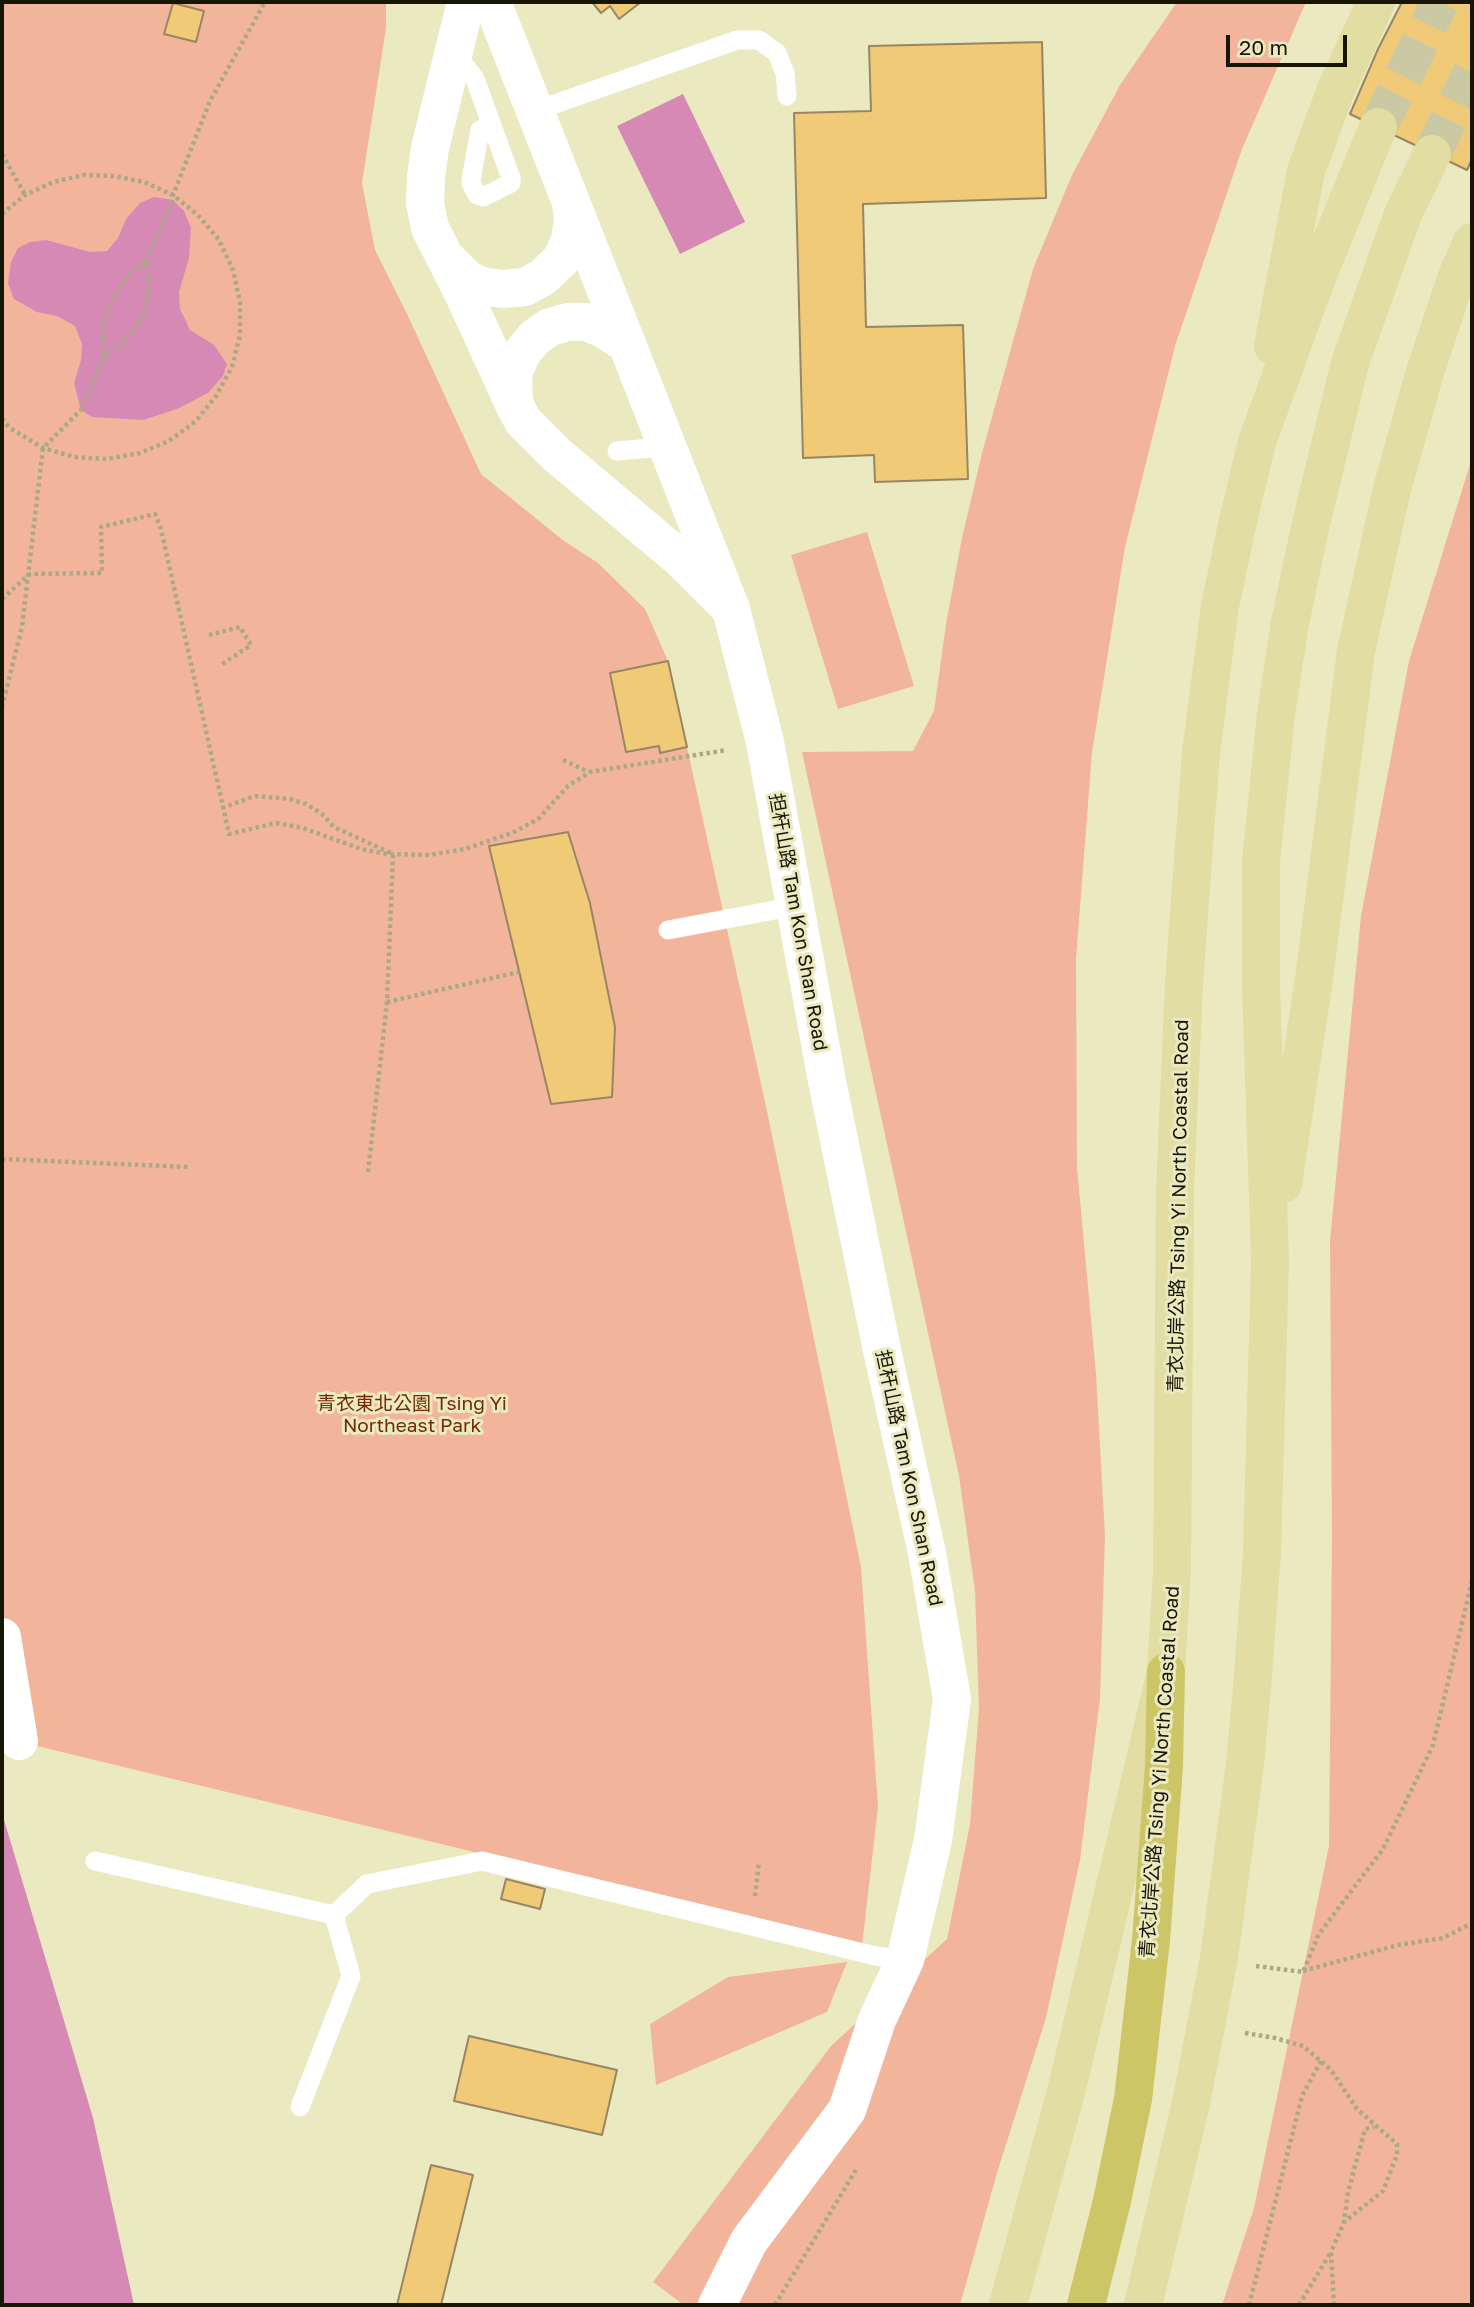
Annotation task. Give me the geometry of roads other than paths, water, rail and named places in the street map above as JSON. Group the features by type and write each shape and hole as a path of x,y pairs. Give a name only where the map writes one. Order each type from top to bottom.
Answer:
{"highway":[{"name":"青衣北岸公路 Tsing Yi North Coastal Road","path":"1086,2305 1112,2201 1133,2099 1151,1940 1164,1766 1166,1672"}],"main road":[{"path":"1257,442 1306,171 1335,92 1376,2"},
{"name":"青衣北岸公路 Tsing Yi North Coastal Road","path":"1166,1672 1172,1570 1175,1191 1191,871 1200,751 1220,606 1257,442 1317,277 1378,127"},
{"path":"1143,2305 1183,2140 1206,2027 1219,1958 1245,1764 1262,1553 1270,1261 1261,999 1261,862 1276,714 1290,623 1310,528 1350,363 1403,214 1432,153"},
{"path":"1270,1261 1302,1061 1356,651 1392,489 1425,372 1457,276 1472,242"},
{"path":"1008,2305 1061,2115 1166,1672"}],"street":[{"path":"466,2 430,148 425,203 430,228 445,257 467,279 481,286 503,289 524,287 543,277 561,260 570,240 573,220 570,199 492,2"},
{"name":"担杆山路 Tam Kon Shan Road","path":"570,199 730,609 765,742 829,1094 927,1553 952,1699 933,1840 905,1960 877,2020 847,2110 749,2241 717,2305"},
{"name":"担杆山路 Tam Kon Shan Road","path":"445,257 523,421 534,434 682,560 730,609"},
{"path":"515,406 514,371 534,338 550,327 586,322 602,328 627,344"},
{"path":"2,1637 19,1741"}],"lane":[{"path":"536,111 737,40 759,40 777,53 785,73 787,96"},
{"path":"454,51 475,79 491,124"},
{"path":"617,451 668,449"},
{"path":"668,930 796,906"},
{"path":"95,1861 334,1915"},
{"path":"334,1915 368,1884 482,1861 876,1956 905,1960"},
{"path":"300,2107 351,1976 334,1915"}],"tunnel":[{"path":"1378,127 1440,2"},
{"path":"1432,154 1472,72"}],"park label":[{"name":"青衣東北公園 Tsing Yi Northeast Park","path":"412,1415"}]}
